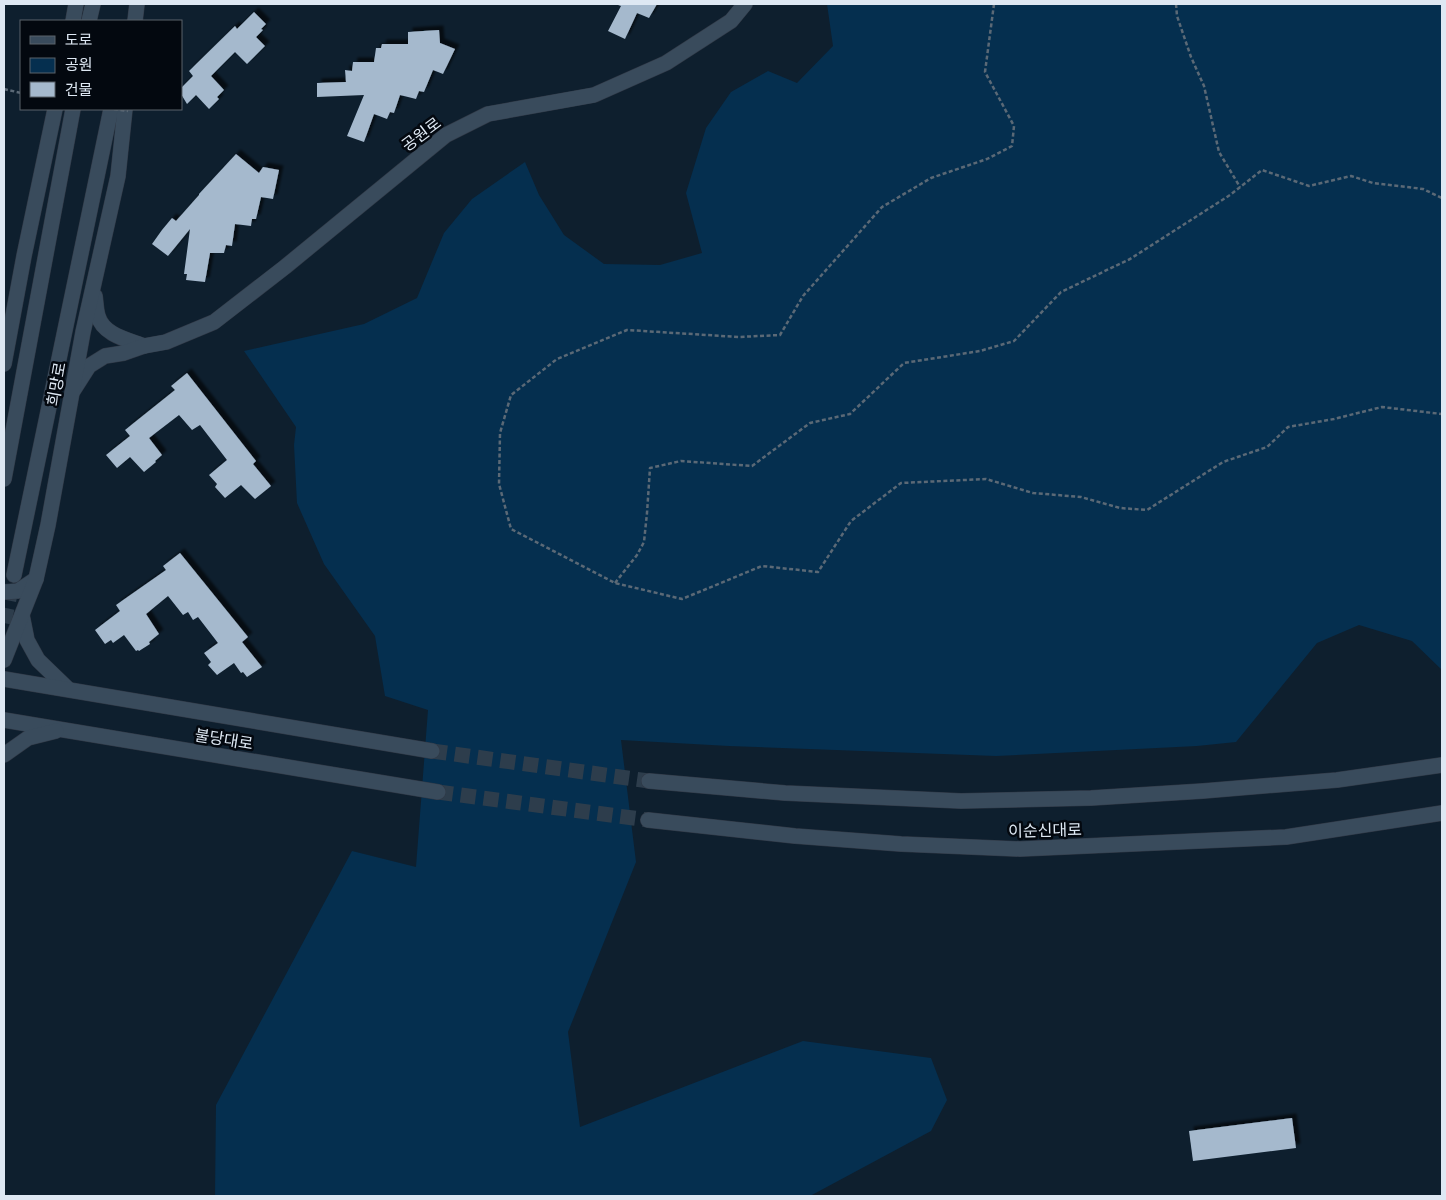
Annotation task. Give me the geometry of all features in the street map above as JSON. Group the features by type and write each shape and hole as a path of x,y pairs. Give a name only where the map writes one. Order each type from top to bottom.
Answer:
{"main road":[{"path":"73,20 76,4"},
{"path":"90,20 93,4"},
{"name":"공원로","path":"73,391 89,366 105,356 166,342 214,322 285,267 446,135 488,114 594,95 666,63 731,21 745,4"},
{"path":"134,20 137,5"},
{"path":"4,364 9,312 55,110"},
{"name":"희망로","path":"4,479 73,110"},
{"path":"14,575 113,110"},
{"name":"희망로","path":"4,660 36,579 48,525 83,332 118,176 127,110"},
{"path":"93,285 98,318 105,329 144,346"},
{"path":"4,592 18,590 36,579"},
{"path":"22,614 27,640 38,660 68,689"},
{"name":"불당대로","path":"4,678 432,751"},
{"name":"불당대로","path":"4,720 438,792"},
{"path":"4,755 28,738 61,730"},
{"name":"이순신대로","path":"649,781 785,793 961,801 1091,798 1203,791 1337,780 1442,765"},
{"name":"이순신대로","path":"648,820 795,836 901,844 1020,849 1286,837 1442,813"}],"path":[{"path":"994,4 985,72 1014,126 1012,146 987,159 931,178 882,207 803,296 780,335 739,338 627,330 557,359 511,395 500,433 499,484 511,529 615,583 682,599 762,566 818,572 851,520 901,484 986,479 1033,493 1081,497 1120,508 1146,510 1223,462 1267,446 1288,427 1334,419 1382,407 1442,414"},
{"path":"1176,4 1177,16 1204,86 1219,152 1240,187"},
{"path":"4,90 20,92"},
{"path":"615,583 637,555 644,542 650,468 681,461 752,466 810,423 850,414 904,363 980,351 1014,341 1061,292 1130,259 1240,187 1262,170 1309,186 1352,176 1373,184 1422,189 1442,198"}],"green space":[{"path":"827,4 1442,4 1442,670 1412,641 1359,625 1317,643 1236,742 1197,746 996,756 621,740 636,862 568,1032 580,1127 803,1041 931,1058 947,1100 931,1131 810,1196 215,1196 216,1105 352,851 416,867 428,710 385,696 375,636 324,564 297,503 294,445 296,427 244,351 364,324 417,298 444,233 472,199 525,162 539,195 564,235 604,264 660,265 702,253 686,193 706,128 731,92 768,71 797,83 833,46"}],"building":[{"path":"615,4 657,4 649,18 637,13 625,39 608,31 621,6"},
{"path":"254,12 266,24 256,37 265,46 247,64 235,52 211,76 224,90 217,97 219,99 209,109 196,95 187,104 182,96 182,87 193,76 189,71 235,26 237,29"},
{"path":"439,30 440,43 455,49 443,74 433,70 424,92 419,91 416,99 400,95 394,113 390,112 387,119 374,114 364,142 347,136 364,95 317,97 317,83 346,82 345,70 352,71 353,62 374,62 376,48 381,48 382,44 408,44 408,32"},
{"path":"236,154 259,173 263,167 279,170 273,199 261,197 256,219 252,219 251,226 235,224 232,246 226,245 224,253 210,253 205,282 186,280 187,274 184,274 190,229 168,256 152,244 172,218 176,221"},
{"path":"187,373 256,461 253,464 271,486 255,499 241,485 225,498 215,487 217,484 209,475 227,460 200,425 192,430 179,415 149,438 162,455 144,472 130,457 117,468 106,455 130,436 125,430 175,390 171,386"},
{"path":"180,553 248,637 242,642 262,667 247,677 243,672 241,673 234,663 217,675 208,665 211,662 204,653 218,643 198,617 193,620 188,612 183,615 168,596 146,614 159,634 149,642 150,644 139,651 136,651 124,635 113,643 111,640 105,644 95,630 120,611 116,605 166,570 163,566"},
{"path":"1292,1118 1296,1148 1193,1161 1189,1131"}],"tunnel":[{"path":"4,623 14,575"},
{"path":"432,751 649,781"},
{"path":"438,792 648,820"}]}
